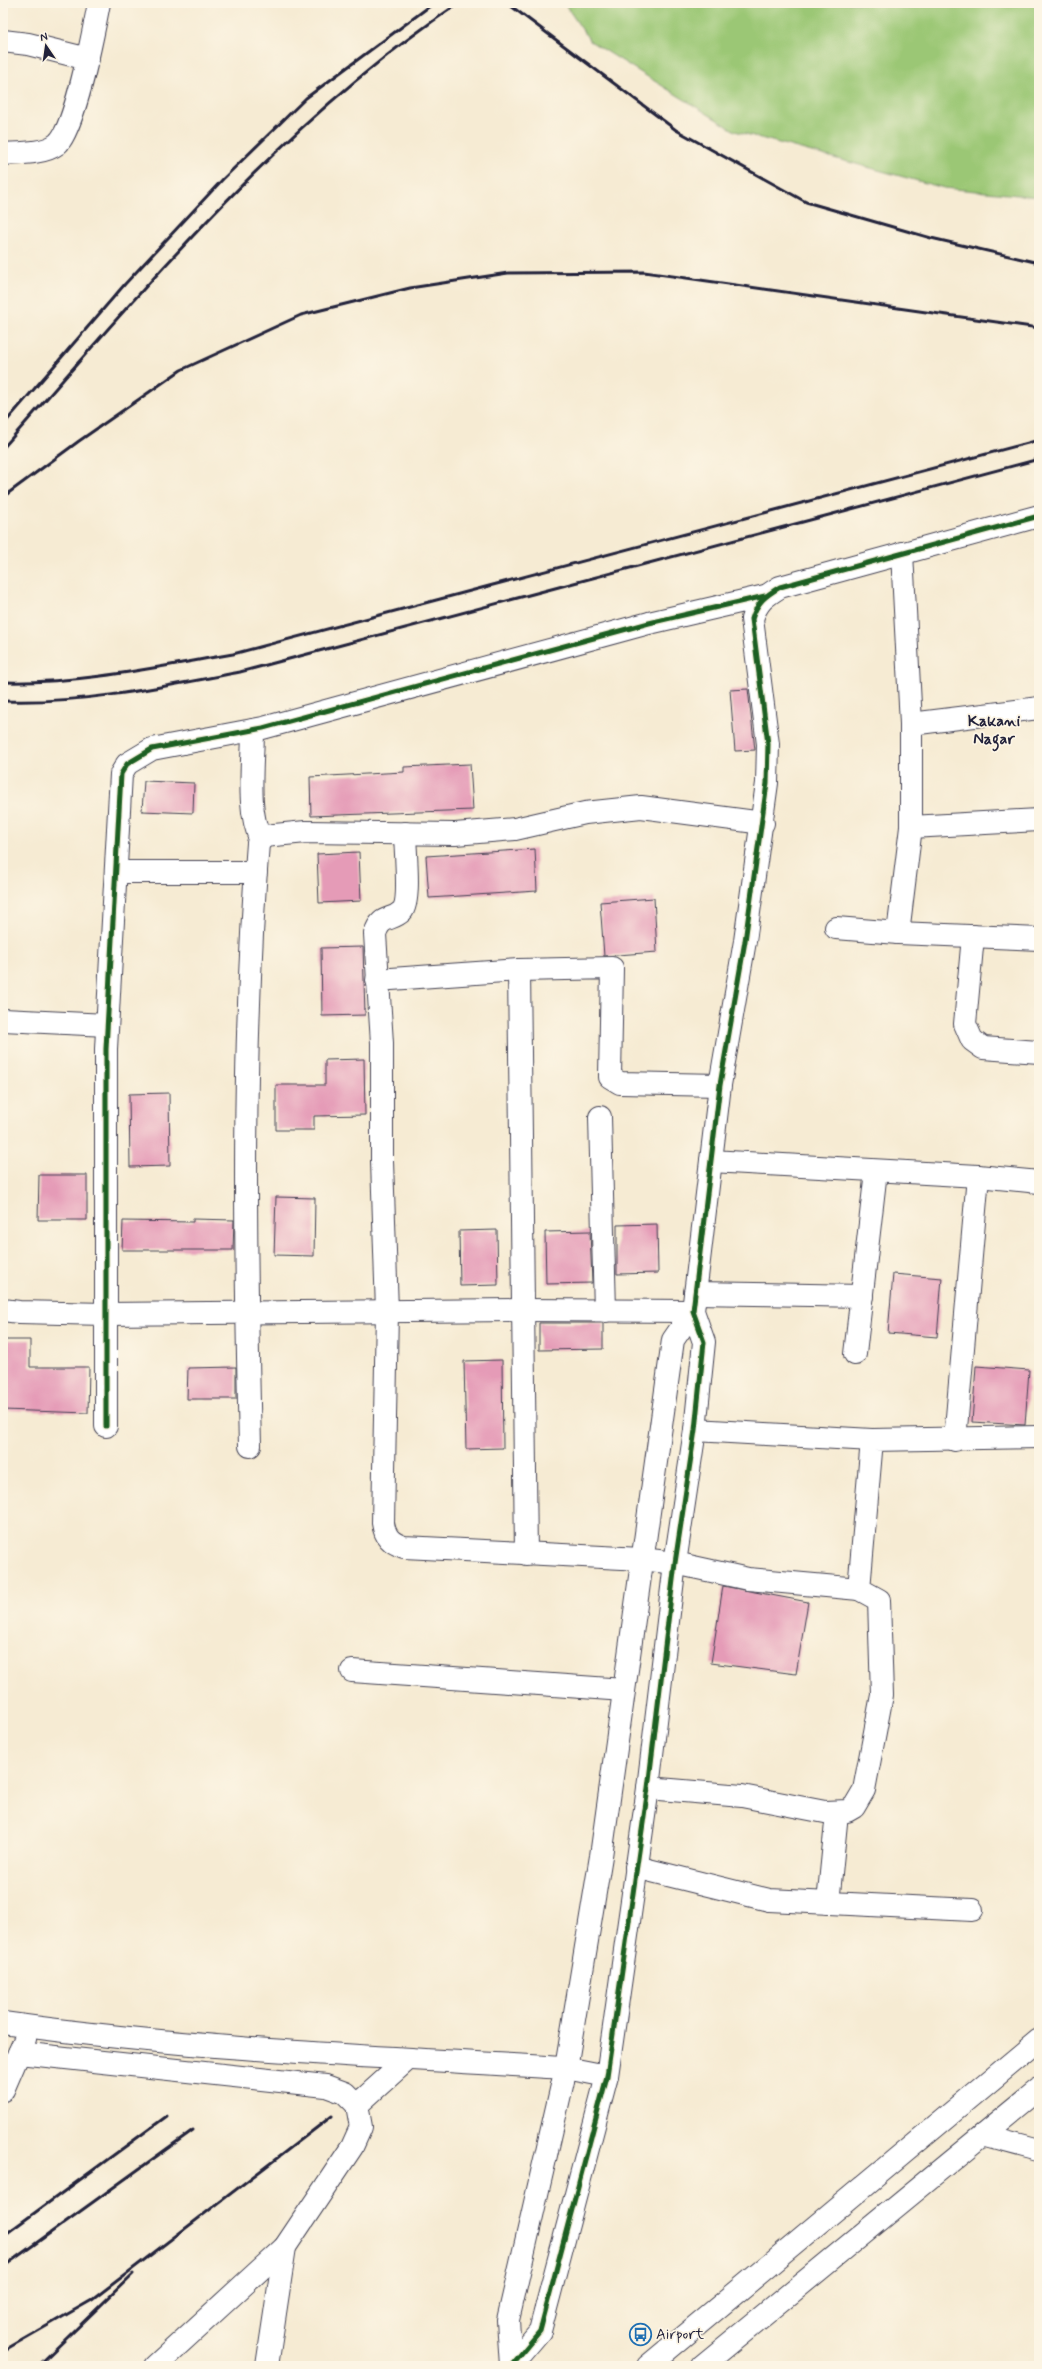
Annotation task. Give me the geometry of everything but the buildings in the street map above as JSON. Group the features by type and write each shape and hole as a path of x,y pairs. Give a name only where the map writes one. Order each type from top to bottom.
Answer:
{"street":[{"path":"3,154 47,149 58,143 64,133 77,97 88,59 99,3"},
{"path":"3,41 28,44 88,59"},
{"path":"106,1426 105,1314 107,1025 117,872 121,774 127,764 152,749 253,730 649,623 765,596 780,587 1039,516"},
{"path":"898,933 911,827 911,724 902,553"},
{"path":"511,2366 540,2331 607,2076 648,1788 675,1563 695,1430 704,1342 694,1302 720,1085 763,823 767,783 768,744 752,619 756,607 765,596"},
{"path":"911,724 1039,708"},
{"path":"253,730 252,809 256,829 261,840"},
{"path":"250,1446 247,1312 247,1051 258,843 264,836 306,832 455,834 515,829 585,813 641,807 763,823"},
{"path":"911,827 1039,820"},
{"path":"405,833 405,907 401,912 384,919 378,925 375,934 382,1043 382,1161 387,1310 384,1531 393,1543 404,1547 642,1559 675,1563 748,1579 859,1589 879,1600 882,1695 864,1790 854,1807 847,1811 837,1813 742,1796 648,1788"},
{"path":"117,872 256,872"},
{"path":"836,928 898,933 1039,939"},
{"path":"973,936 965,1024 972,1040 983,1048 1039,1052"},
{"path":"378,980 519,970 612,968 610,1077 620,1083 720,1085"},
{"path":"519,970 526,1554"},
{"path":"3,1020 107,1025"},
{"path":"600,1117 605,1311"},
{"path":"711,1161 978,1176 1039,1182"},
{"path":"855,1354 876,1171"},
{"path":"955,1440 978,1176"},
{"path":"3,1310 19,1312 105,1314 387,1310 605,1311 694,1302 862,1296"},
{"path":"511,2366 508,2320 566,2068 601,1856 673,1340 694,1302"},
{"path":"695,1430 872,1440 1039,1438"},
{"path":"859,1589 872,1440"},
{"path":"352,1671 624,1690"},
{"path":"828,1903 837,1813"},
{"path":"636,1867 769,1900 972,1910"},
{"path":"3,2022 88,2034 206,2045 566,2068 607,2076"},
{"path":"3,2090 30,2026"},
{"path":"648,2366 1039,2040"},
{"path":"19,2053 326,2086 345,2093 357,2105 361,2127 352,2147 285,2247 155,2366"},
{"path":"357,2105 408,2058"},
{"path":"702,2366 1039,2089"},
{"path":"983,2135 1039,2150"},
{"path":"267,2366 285,2247"}],"green space":[{"path":"564,3 1039,3 1039,197 944,188 735,131 590,41"}],"railway":[{"path":"3,425 125,284 223,179 306,98 434,3"},
{"path":"3,448 162,269 217,210 274,154 332,100 394,50 459,3"},
{"path":"507,3 676,130 806,202 931,238 1039,263"},
{"path":"3,497 79,441 181,370 301,315 410,288 508,273 644,272 1039,328"},
{"path":"3,682 61,680 118,674 233,654 1039,440"},
{"path":"3,701 63,700 93,697 152,689 240,672 1039,459"},
{"path":"3,2236 167,2116"},
{"path":"3,2351 92,2300 332,2116"},
{"path":"3,2267 193,2130"},
{"path":"38,2366 133,2274"}],"cycle path":[{"path":"511,2366 540,2331 607,2076 648,1788 675,1563 695,1430 704,1342 693,1311 720,1085 745,941 767,783 768,744 752,619 756,608 762,600 780,587 1039,516"},
{"path":"106,1426 106,1049 121,774 127,764 152,749 263,728 649,623 765,596"}],"place":[{"name":"Airport","path":"640,2335"}],"district":[{"name":"Kakani Nagar","path":"994,730"}]}
